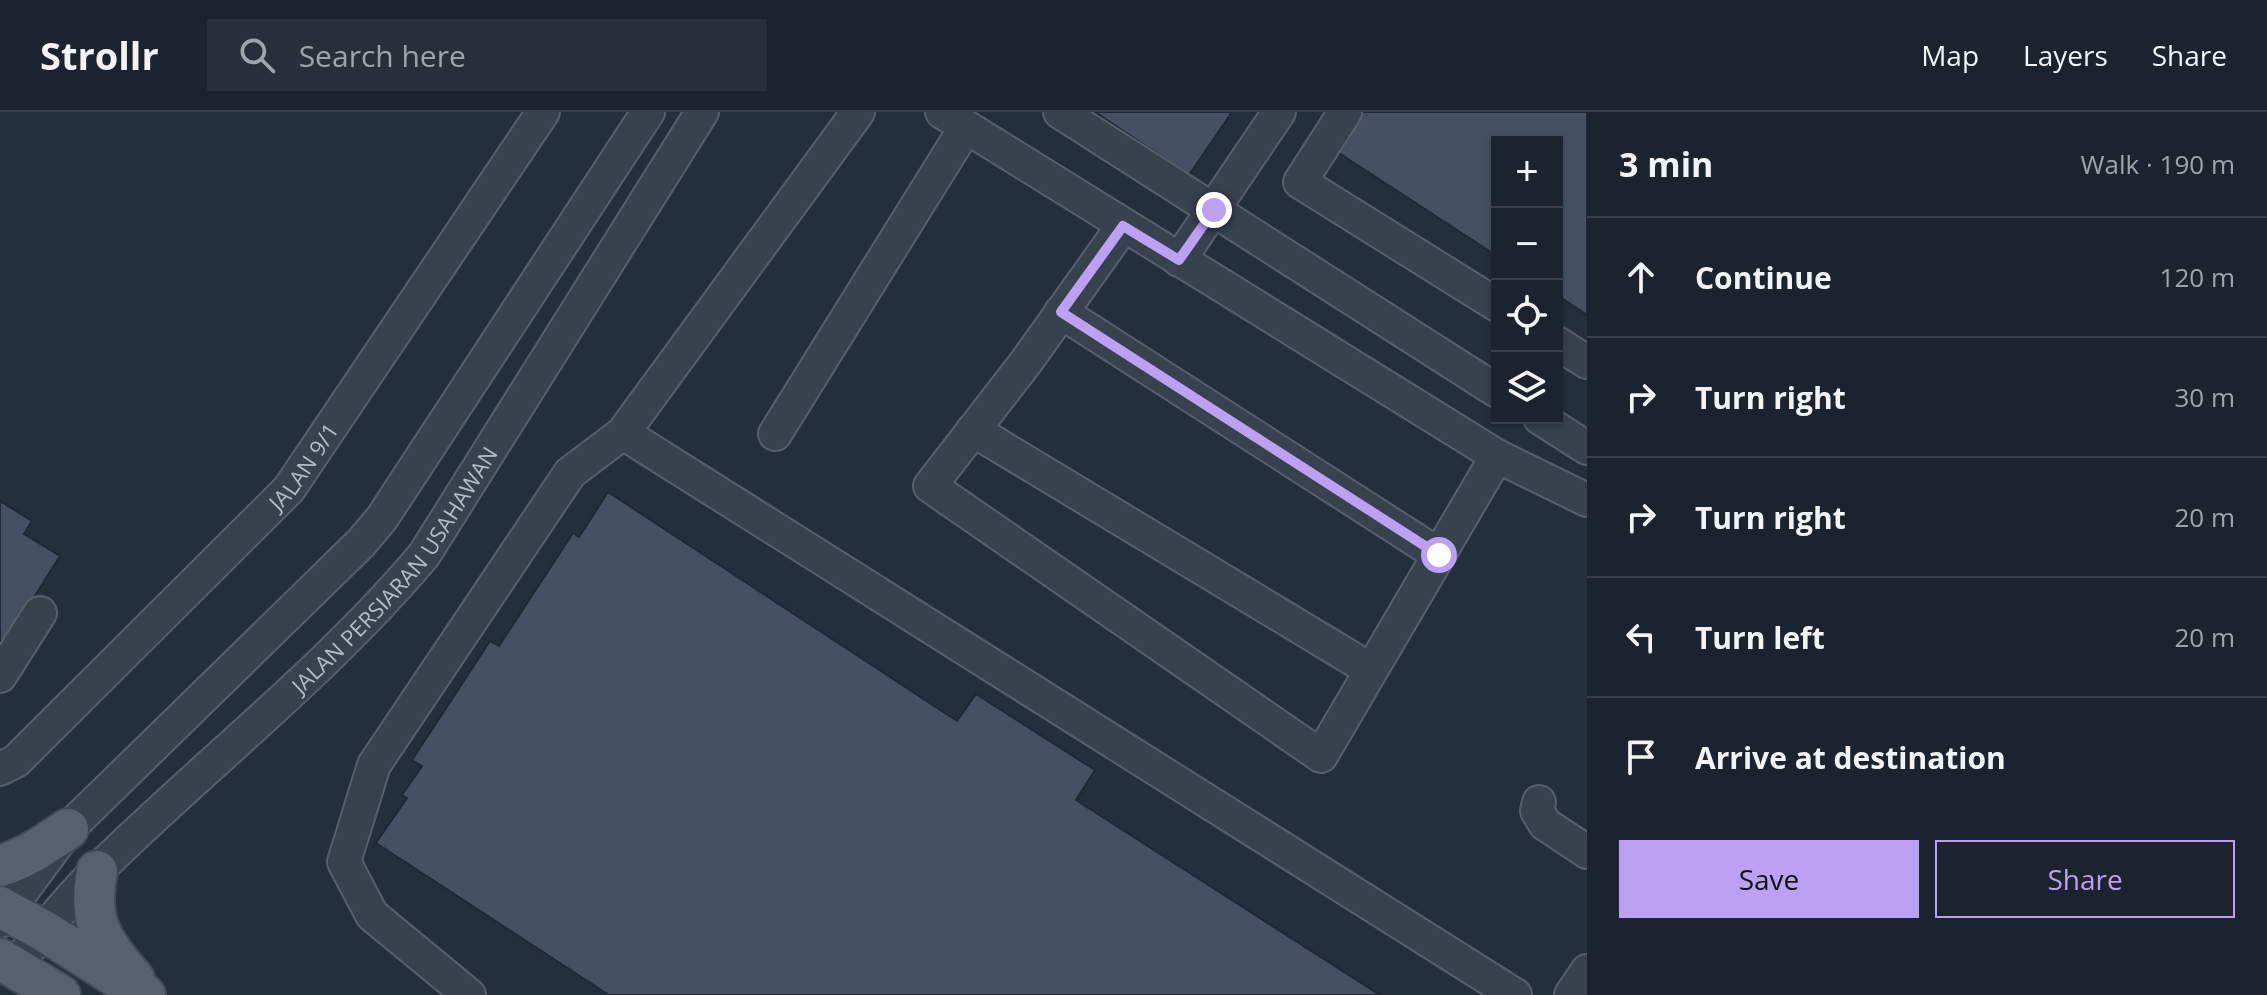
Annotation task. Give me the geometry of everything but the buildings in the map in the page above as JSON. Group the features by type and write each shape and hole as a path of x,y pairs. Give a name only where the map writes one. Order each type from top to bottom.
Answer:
{"main road":[{"path":"0,866 21,859 68,829"},
{"path":"97,871 93,909 102,937 147,995"},
{"path":"3,913 44,931 147,995"},
{"path":"7,963 60,995"}],"street":[{"name":"JALAN 9/1","path":"0,769 16,761 289,489 543,112"},
{"name":"JALAN PERSIARAN USAHAWAN","path":"3,913 68,829 361,543 382,518 648,112"},
{"name":"JALAN PERSIARAN USAHAWAN","path":"7,963 44,931 97,871 335,651 383,603 424,555 702,112"},
{"path":"469,995 372,915 344,862 374,765 570,473 623,433 858,112"},
{"path":"1060,112 1491,387"},
{"path":"1179,260 1279,112"},
{"path":"1345,112 1300,182 1491,301"},
{"path":"775,434 954,120 1497,456 1587,500"},
{"path":"1123,226 930,486 1321,756 1497,456"},
{"path":"1061,312 1439,555"},
{"path":"1563,347 1587,362"},
{"path":"1549,424 1587,448"},
{"path":"973,430 1371,670"},
{"path":"623,433 1515,995"},
{"path":"0,676 40,613"},
{"path":"1539,802 1537,811 1545,824 1587,852"},
{"path":"1571,995 1587,971"}],"route":[{"path":"1214,210 1179,260 1123,226 1061,312 1439,555"}]}
